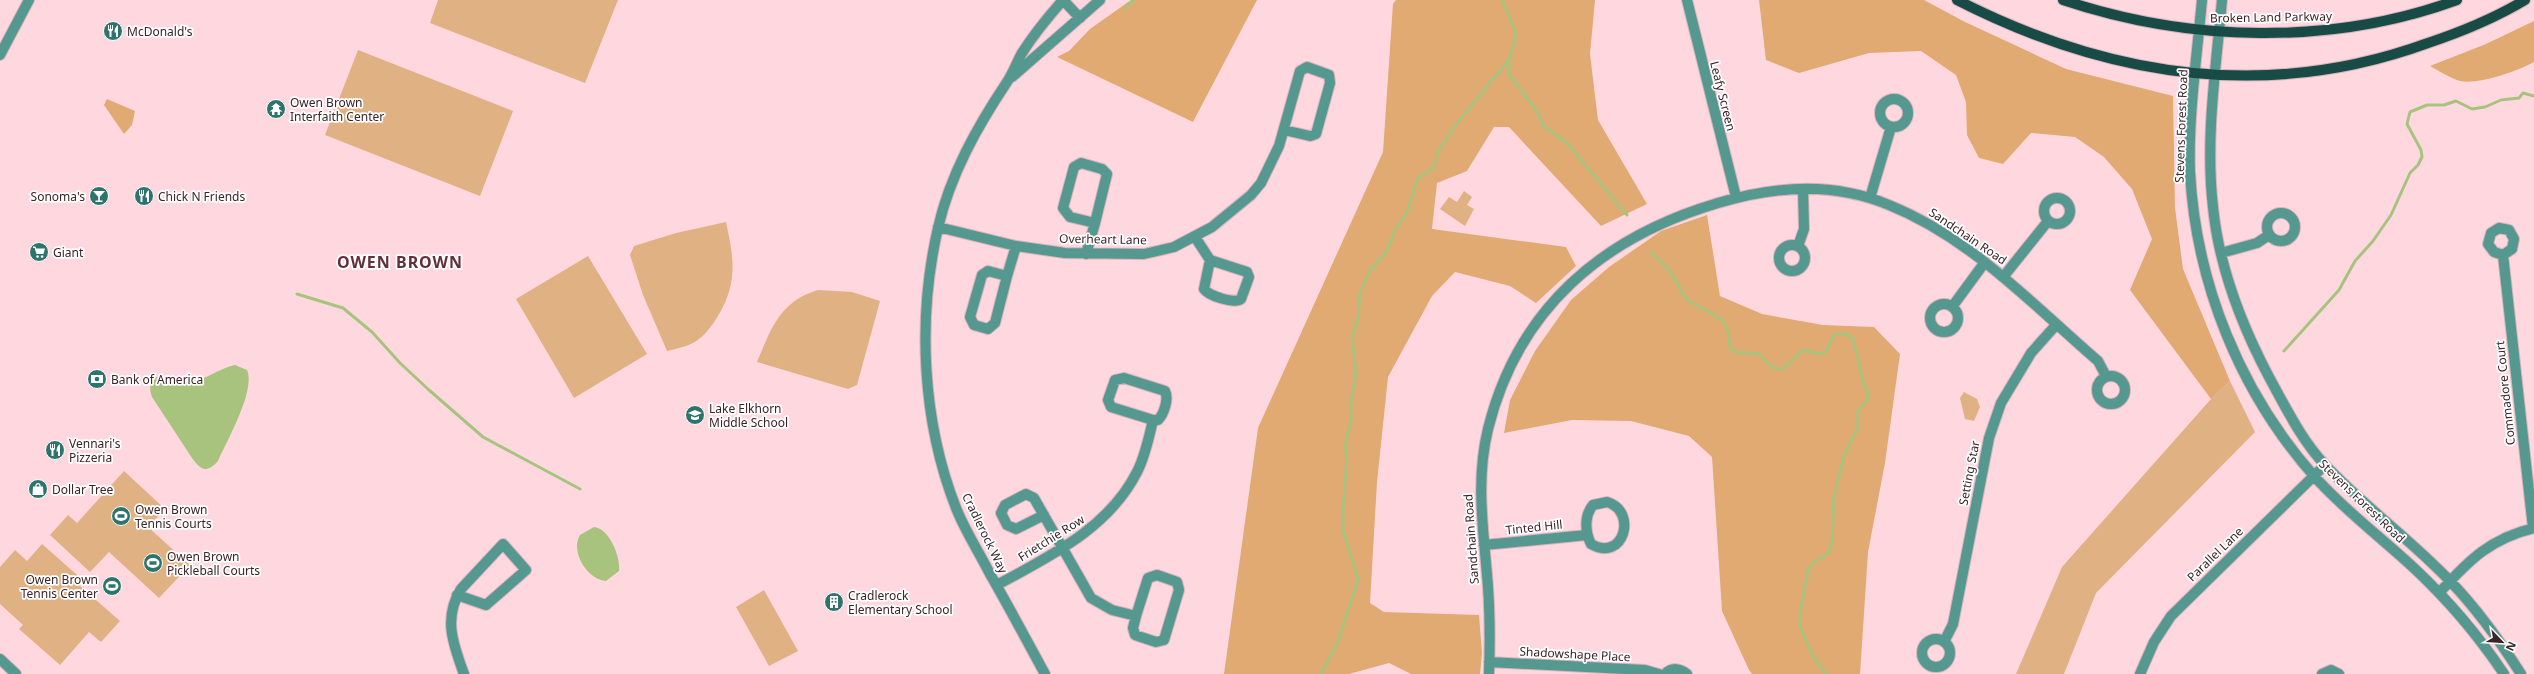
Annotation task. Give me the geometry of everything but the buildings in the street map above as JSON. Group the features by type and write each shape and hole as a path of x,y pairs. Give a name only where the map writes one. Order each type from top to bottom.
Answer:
{"main road":[{"path":"1957,0 2007,25 2069,48 2140,66 2195,75 2262,77 2299,74 2379,60 2445,37 2524,0"},
{"name":"Broken Land Parkway","path":"2063,0 2117,16 2199,31 2219,32 2305,31 2342,28 2406,16 2457,0"}],"street":[{"path":"0,55 29,0"},
{"path":"1008,81 1037,30 1063,0 1080,18"},
{"path":"1008,81 1100,0"},
{"name":"Leafy Screen","path":"1687,0 1736,197"},
{"name":"Stevens Forest Road","path":"2202,0 2195,75 2190,170 2197,237 2209,286 2225,334 2243,370 2281,432 2314,476 2440,592 2468,624 2504,674"},
{"name":"Stevens Forest Road","path":"2222,0 2210,170 2213,208 2227,281 2244,328 2288,412 2325,465 2450,581 2481,616 2522,674"},
{"name":"Overheart Lane","path":"938,227 1016,246 1086,254 1144,254 1174,248 1212,227 1251,195 1269,170 1284,130 1300,71 1307,67 1325,72 1329,75 1330,82 1316,134 1310,136 1284,130"},
{"name":"Cradlerock Way","path":"1008,81 978,126 950,189 938,227 927,305 926,339 930,406 938,451 957,509 1046,674"},
{"path":"1870,198 1891,127"},
{"path":"1086,254 1095,223 1107,174 1102,169 1081,163 1074,168 1063,208 1070,217 1095,223"},
{"path":"1798,246 1804,229 1803,189"},
{"name":"Sandchain Road","path":"1489,674 1490,624 1480,496 1488,428 1502,386 1526,339 1538,321 1570,284 1617,246 1649,228 1685,212 1736,197 1777,190 1825,189 1870,198 1927,223 2004,276 2056,325 2098,361 2106,376"},
{"path":"2004,276 2048,221"},
{"path":"2221,253 2257,243 2270,236"},
{"path":"1195,237 1210,260 1247,272 1249,277 1244,296 1239,301 1209,294 1204,289 1210,260"},
{"path":"1007,276 988,271 982,274 970,318 974,325 988,329 995,323 1016,246"},
{"name":"Commadore Court","path":"2503,254 2534,528"},
{"path":"1952,307 1985,262"},
{"name":"Setting Star","path":"1944,642 1953,624 1989,438 2001,403 2031,353 2056,325"},
{"name":"Frietchie Row","path":"1124,378 1165,391 1167,397 1162,414 1158,420 1153,420 1111,407 1108,400 1115,380 1124,378"},
{"name":"Frietchie Row","path":"997,585 1062,548 1099,522 1123,496 1138,472 1153,420"},
{"name":"Parallel Lane","path":"2140,674 2154,642 2171,616 2325,465"},
{"path":"1607,502 1619,508 1624,529 1618,543 1610,548 1602,548 1591,544 1587,535 1587,514 1593,505 1607,502"},
{"path":"1044,515 1091,598 1112,610 1136,616"},
{"path":"2440,592 2485,548 2514,533 2534,528"},
{"name":"Tinted Hill","path":"1484,545 1587,535"},
{"path":"457,595 486,605 526,570 503,544 466,582 457,595 450,627 464,674"},
{"path":"1157,575 1177,582 1179,590 1164,640 1156,642 1135,635 1133,628 1136,616 1148,578 1157,575"},
{"path":"0,659 16,674"},
{"name":"Shadowshape Place","path":"1489,662 1645,670 1659,674"},
{"path":"1665,674 1673,669 1678,669 1687,674"},
{"path":"2322,674 2331,670 2339,674"}],"shaded area":[{"path":"438,0 618,0 585,83 430,23"},
{"path":"1131,0 1257,0 1193,122 1057,57 1069,51 1090,29"},
{"path":"1396,0 1595,0 1590,54 1598,120 1647,204 1601,226 1509,127 1494,127 1467,171 1437,183 1432,229 1566,247 1576,266 1536,303 1510,286 1455,272 1432,296 1388,377 1377,482 1370,603 1384,612 1479,615 1482,653 1480,674 1411,674 1389,663 1349,674 1224,674 1258,428 1383,152 1393,4"},
{"path":"1759,0 1924,0 1965,22 2066,69 2173,96 2175,208 2183,269 2230,381 2211,399 2130,290 2152,239 2132,189 2104,157 2075,137 2031,133 2003,164 1979,158 1967,135 1966,102 1956,75 1921,51 1869,53 1799,73 1766,60"},
{"path":"2534,21 2534,62 2527,66 2487,79 2468,82 2456,80 2430,66 2486,44"},
{"path":"358,50 513,111 480,196 325,135"},
{"path":"107,99 135,111 132,125 124,134 104,105"},
{"path":"1464,191 1472,197 1467,205 1474,209 1465,226 1440,209 1449,197 1457,202"},
{"path":"1707,215 1720,296 1762,314 1823,325 1874,327 1900,354 1885,463 1868,552 1860,674 1752,674 1749,670 1722,611 1712,457 1689,436 1631,421 1572,420 1504,433 1510,400 1535,351 1571,300 1609,267 1661,231"},
{"path":"726,222 731,248 732,270 729,292 724,304 713,324 697,341 680,348 667,351 643,295 630,255 634,246 676,233"},
{"path":"588,256 647,354 574,398 516,299"},
{"path":"818,290 852,292 880,301 857,385 848,389 757,362 767,338 778,318 794,301"},
{"path":"235,365 247,370 249,379 248,390 234,429 218,461 210,468 204,469 201,468 192,458 152,397 150,385 155,378 159,376 167,376 184,381 194,381"},
{"path":"2230,381 2255,432 2096,593 2064,674 2016,674 2062,567 2211,399"},
{"path":"1964,392 1977,399 1980,407 1974,421 1965,419 1960,398"},
{"path":"124,471 165,509 148,527 190,565 159,598 109,552 90,572 50,535 68,515 77,523"},
{"path":"594,527 605,532 613,544 618,558 619,571 606,581 593,576 587,570 582,564 577,549 577,542 580,535"},
{"path":"42,544 84,581 80,586 120,621 101,642 89,632 60,665 19,629 23,625 0,604 0,567 15,550 27,561"},
{"path":"764,590 798,651 769,666 736,607"}],"waterway":[{"path":"1125,8 1134,0"},
{"path":"1502,0 1515,30 1515,40 1509,60 1509,74 1536,110 1544,126 1567,143 1627,215"},
{"path":"1321,674 1338,642 1358,579 1343,530 1343,512 1347,457 1345,446 1351,421 1351,403 1356,373 1352,338 1358,318 1360,293 1371,269 1387,251 1396,229 1408,210 1418,178 1434,168 1438,152 1457,123 1509,60"},
{"path":"2284,351 2339,290 2355,261 2373,241 2391,215 2410,173 2418,165 2422,157 2421,150 2407,124 2410,112 2427,105 2444,105 2456,101 2472,109 2485,107 2501,100 2519,98 2523,93 2534,96"},
{"path":"1651,252 1670,271 1686,299 1723,320 1728,331 1730,346 1734,352 1759,354 1774,368 1783,369 1803,350 1819,354 1825,353 1834,335 1847,334 1853,339 1864,385 1868,391 1868,399 1858,411 1858,427 1844,456 1834,496 1832,542 1828,553 1812,564 1808,570 1800,614 1800,626 1813,656 1826,674"},
{"path":"297,294 343,308 372,332 400,363 429,390 483,437 580,489"}],"place":[{"name":"McDonald's","path":"113,31"},
{"name":"Owen Brown Interfaith Center","path":"276,109"},
{"name":"Sonoma's","path":"99,196"},
{"name":"Chick N Friends","path":"144,196"},
{"name":"Giant","path":"39,252"},
{"name":"Bank of America","path":"97,379"},
{"name":"Lake Elkhorn Middle School","path":"695,415"},
{"name":"Vennari's Pizzeria","path":"55,450"},
{"name":"Dollar Tree","path":"38,489"},
{"name":"Owen Brown Tennis Courts","path":"121,516"},
{"name":"Owen Brown Pickleball Courts","path":"153,563"},
{"name":"Owen Brown Tennis Center","path":"112,586"},
{"name":"Cradlerock Elementary School","path":"834,602"}],"district":[{"name":"OWEN BROWN","path":"400,262"}]}
